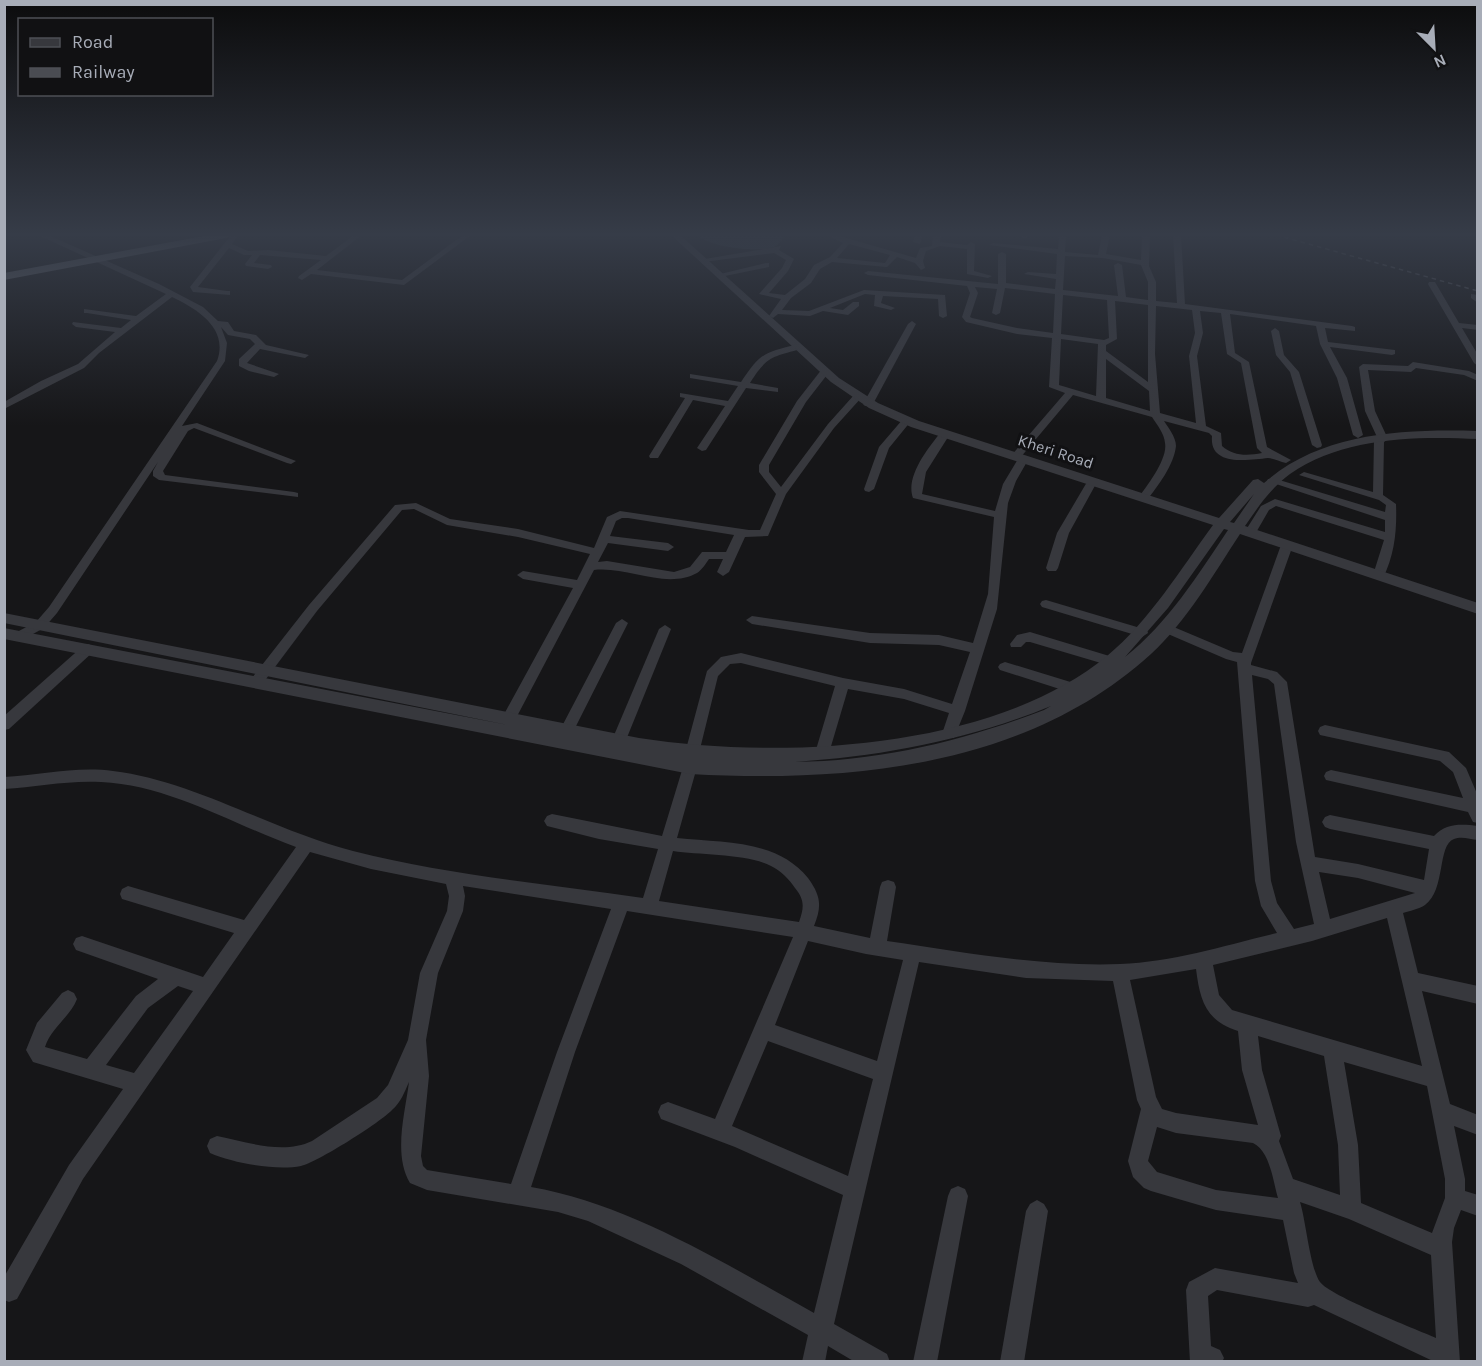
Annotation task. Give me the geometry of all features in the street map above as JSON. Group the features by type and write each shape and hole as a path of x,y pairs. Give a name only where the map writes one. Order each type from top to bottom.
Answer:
{"street":[{"path":"4,406 49,380 81,366 96,351 165,299"},
{"path":"31,630 67,591 161,455 223,357 222,340 217,324 204,312 180,299"},
{"path":"748,300 758,299"},
{"path":"773,316 786,299"},
{"path":"773,316 810,314 846,299"},
{"path":"878,299 877,304 891,308"},
{"path":"942,299 943,316"},
{"path":"972,299 967,319 1102,347 1153,390"},
{"path":"996,312 998,299"},
{"path":"1059,299 1052,385 1101,402 1201,427 1216,433 1217,445 1224,452 1247,458 1261,458 1270,454"},
{"path":"1102,347 1113,339 1111,299"},
{"path":"1122,299 1352,329"},
{"path":"1143,498 1159,478 1172,445 1155,415 1151,299"},
{"path":"1181,299 1181,306"},
{"path":"1441,299 1478,363"},
{"name":"Kheri Road","path":"748,300 773,316 798,347 857,397 906,421 1379,574 1478,609"},
{"path":"823,309 845,313 856,304"},
{"path":"1197,308 1198,333 1193,356 1201,427"},
{"path":"87,311 138,320"},
{"path":"1225,311 1231,354 1245,362 1262,448 1286,460"},
{"path":"75,324 123,331"},
{"path":"217,324 225,324 231,333 253,337 260,345 305,355"},
{"path":"868,404 912,324"},
{"path":"1320,324 1324,344 1342,378 1358,435"},
{"path":"1456,325 1478,328"},
{"path":"1275,331 1280,356 1294,372 1317,445"},
{"path":"1324,344 1392,352"},
{"path":"260,345 243,360 242,364 246,368 274,374"},
{"path":"702,448 729,404 763,358 798,347"},
{"path":"1101,402 1102,347"},
{"path":"1378,497 1381,436 1370,411 1363,367 1411,369 1413,365 1466,373 1478,378"},
{"path":"781,494 764,472 764,465 802,401 825,371"},
{"path":"693,376 775,390"},
{"path":"949,734 995,592 999,515 1006,490 1019,458 1070,393"},
{"path":"654,456 687,396 729,404"},
{"path":"509,718 590,567 604,539 609,521 620,514 645,516 741,533 764,533 781,494 831,426 857,397"},
{"path":"869,489 884,447 906,421"},
{"path":"291,461 196,425 184,429 161,455 158,476 294,495"},
{"path":"4,618 31,630 88,649 509,718 619,740 691,760 750,755 822,753 895,746 949,734 1036,706 1072,688 1111,661 1142,633 1272,481 1314,456 1381,436 1427,428 1478,429"},
{"path":"945,434 926,462 916,490 917,496 999,515"},
{"path":"31,630 260,677 755,771 851,766 930,753 999,734 1046,716 1081,698 1132,662 1165,628 1234,528 1262,478 1286,460 1317,445 1358,435 1478,435"},
{"path":"1304,475 1378,497 1391,504 1390,538 1379,574"},
{"path":"1272,481 1392,518"},
{"path":"1052,568 1062,533 1092,482"},
{"path":"1234,528 1275,502 1390,538"},
{"path":"260,677 386,520 394,511 404,506 422,508 447,522 518,533 597,552"},
{"path":"723,572 741,533"},
{"path":"604,539 668,547"},
{"path":"1287,545 1249,657 1244,664 1263,881 1269,906 1290,938"},
{"path":"590,567 607,566 674,576 694,570 706,555 731,555"},
{"path":"523,575 580,585"},
{"path":"1046,604 1142,633"},
{"path":"752,620 870,638 939,640 978,649"},
{"path":"567,730 622,623"},
{"path":"1165,628 1272,675 1280,682 1309,864 1324,929"},
{"path":"619,740 665,629"},
{"path":"1016,644 1022,638 1030,638 1111,661"},
{"path":"4,725 88,649"},
{"path":"649,907 691,760 712,674 726,660 741,658 843,683 904,694 958,711"},
{"path":"1005,667 1072,688"},
{"path":"822,753 843,683"},
{"path":"1325,731 1444,756 1459,768 1476,812"},
{"path":"4,783 76,775 114,777 195,797 307,844 368,862 803,931 877,948 1026,969 1120,973 1203,959 1290,938 1419,900 1430,889 1438,844 1446,833 1457,830 1478,833"},
{"path":"1331,776 1476,812"},
{"path":"552,821 592,831 666,844 760,856 778,861 811,896 812,910 764,1030 720,1131"},
{"path":"1330,822 1438,844"},
{"path":"9,1291 76,1172 307,844"},
{"path":"1309,864 1358,871 1430,889"},
{"path":"217,1146 270,1157 302,1156 319,1148 384,1105 395,1092 417,1040 429,973 455,911 457,896 453,877"},
{"path":"877,948 888,887"},
{"path":"128,894 248,929"},
{"path":"518,1195 566,1052 622,903"},
{"path":"1120,973 1151,1110 1156,1117 1260,1135 1272,1146 1292,1211 1305,1273 1313,1291 1332,1303 1449,1359 1442,1248 1443,1228 1455,1198 1455,1179 1435,1079 1393,908"},
{"path":"82,944 207,987"},
{"path":"813,1362 913,953"},
{"path":"1203,959 1209,992 1218,1012 1227,1018 1435,1079"},
{"path":"92,1070 142,1002 176,976"},
{"path":"1412,980 1478,995"},
{"path":"68,999 36,1042 36,1050 40,1055 138,1084"},
{"path":"1247,1025 1252,1070 1271,1136"},
{"path":"764,1030 883,1073"},
{"path":"417,1040 419,1076 411,1156 413,1169 417,1176 427,1180 558,1202 590,1211 689,1256 751,1292 820,1327 879,1362"},
{"path":"1332,1048 1348,1145 1351,1209"},
{"path":"1151,1110 1138,1161 1144,1176 1151,1181 1216,1200 1292,1211"},
{"path":"668,1112 720,1131 854,1189"},
{"path":"1442,1112 1478,1125"},
{"path":"1284,1186 1351,1209 1442,1248"},
{"path":"925,1362 958,1196"},
{"path":"1455,1198 1478,1206"},
{"path":"1012,1362 1038,1211"},
{"path":"1214,1360 1200,1358 1197,1290 1215,1279 1308,1296"}]}
